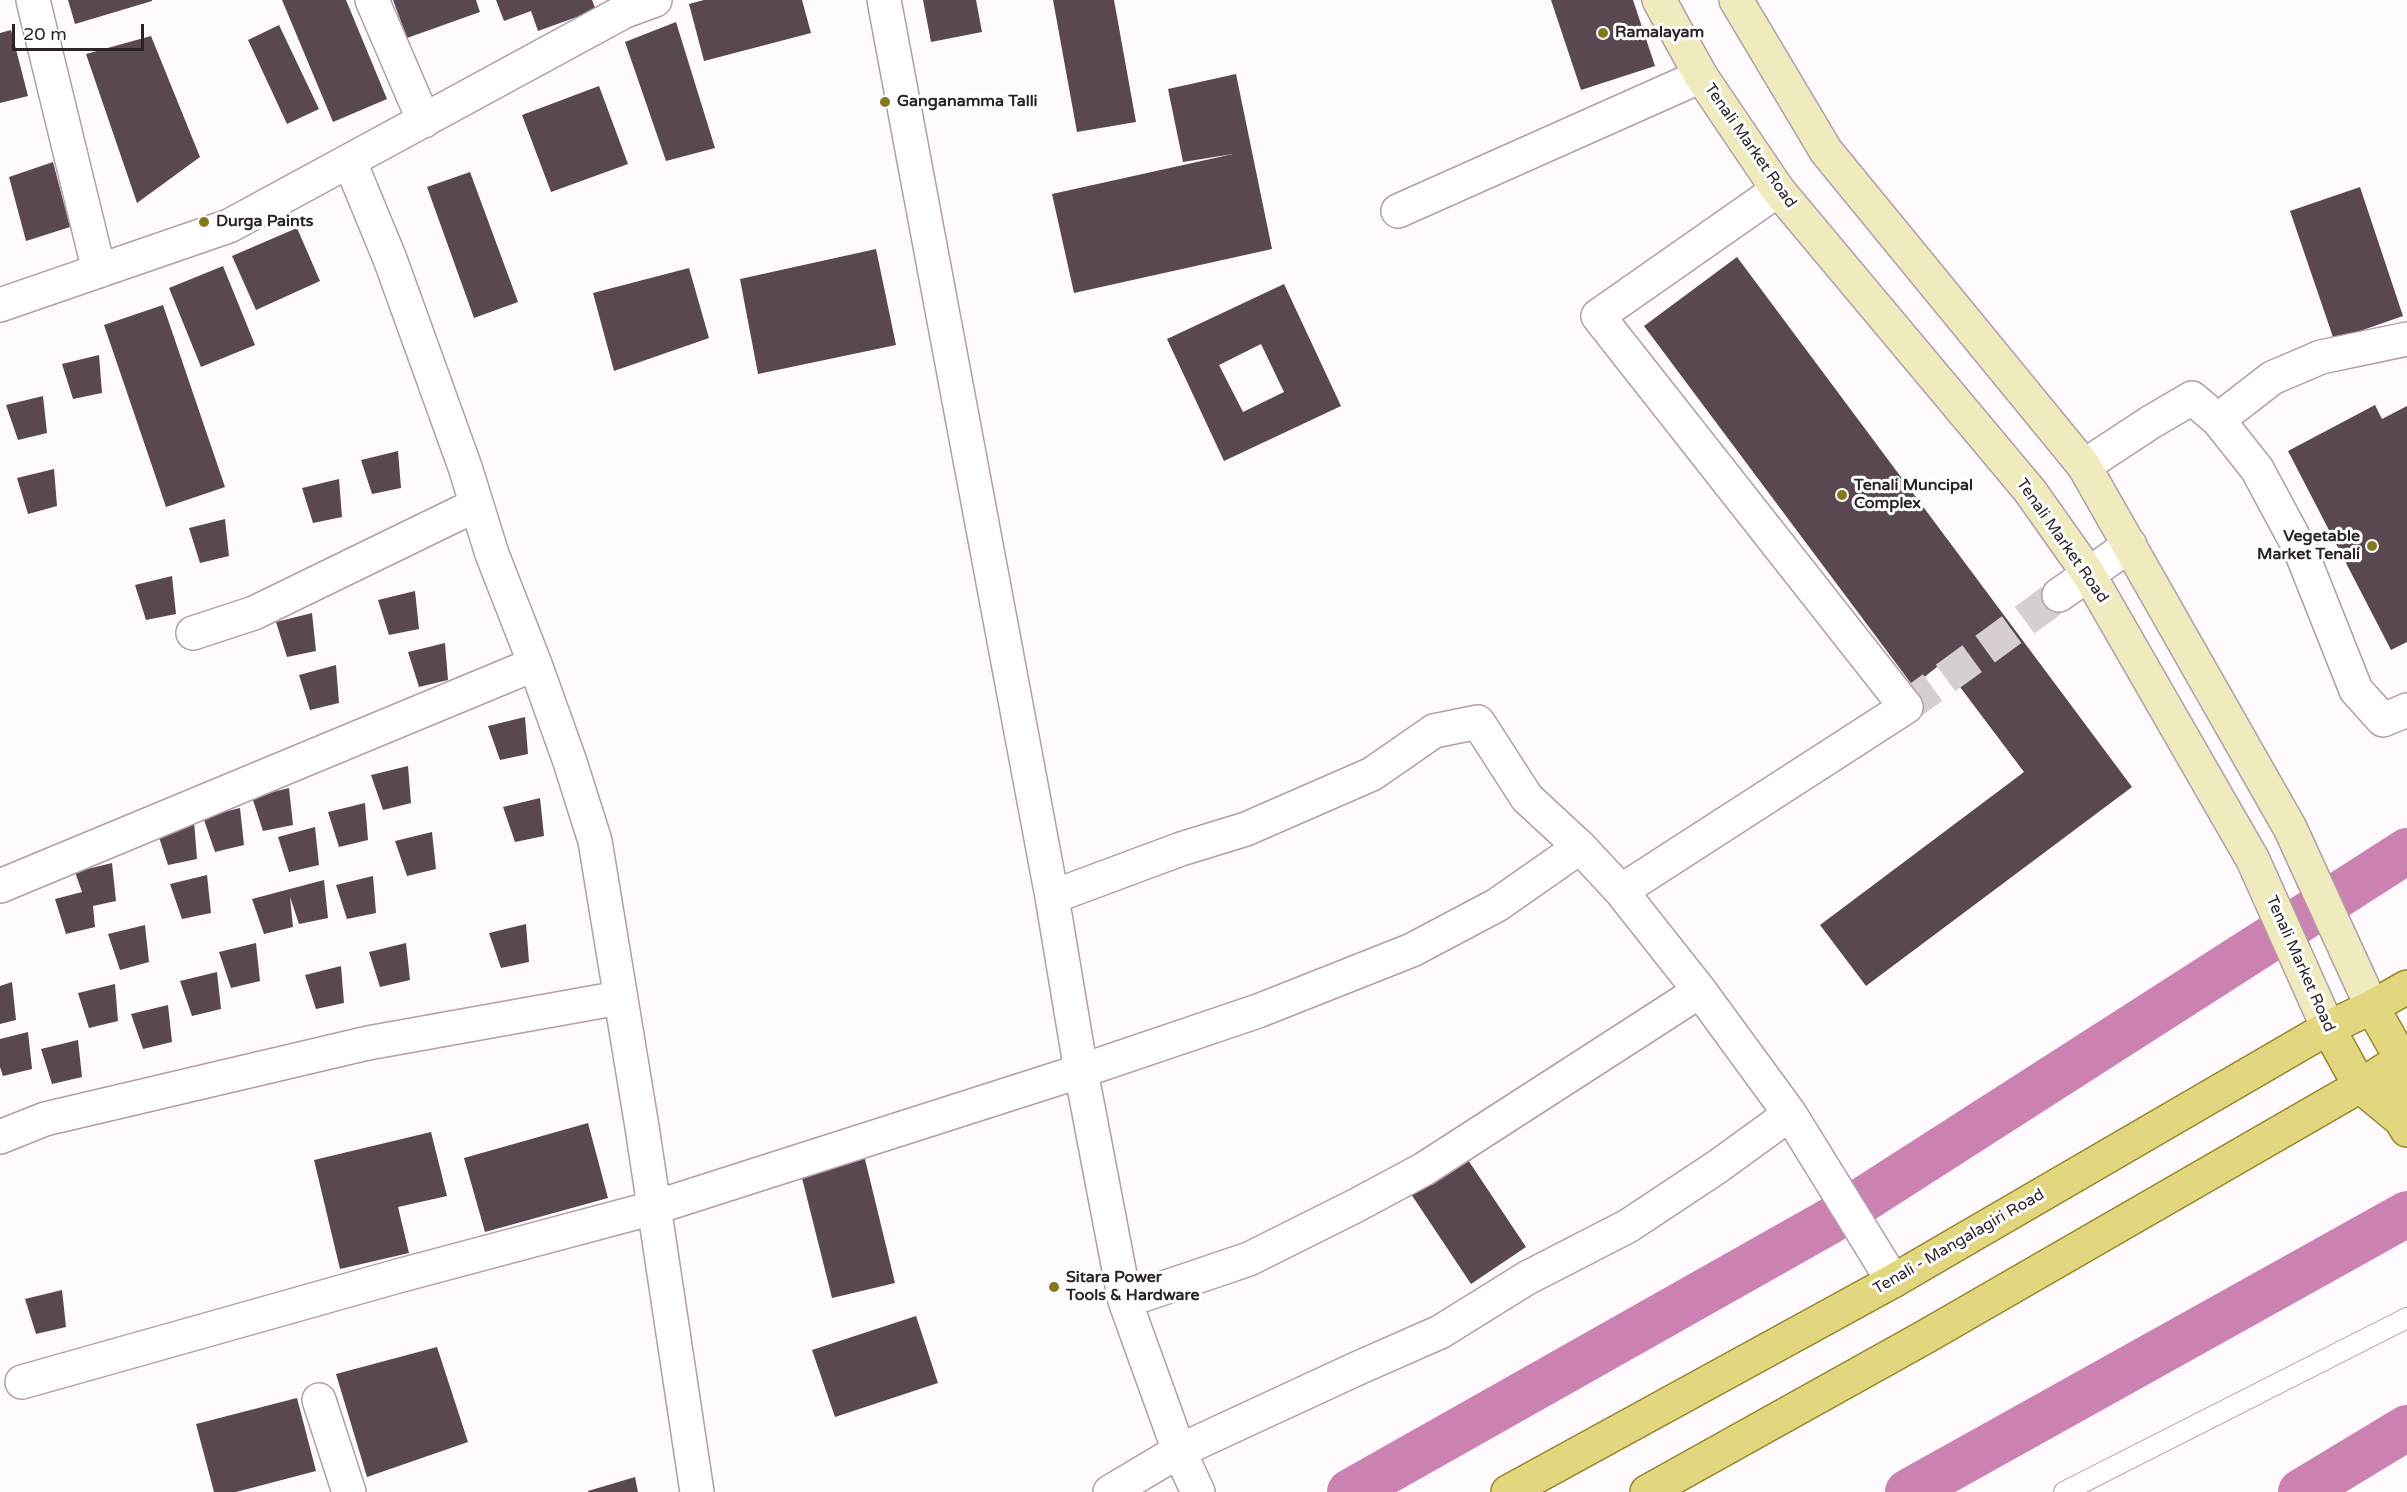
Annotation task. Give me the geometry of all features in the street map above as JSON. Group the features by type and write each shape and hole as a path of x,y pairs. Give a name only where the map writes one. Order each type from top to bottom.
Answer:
{"main road":[{"name":"Tenali - Mangalagiri Road","path":"1508,1492 1893,1281 2328,1028 2407,987"},
{"path":"2372,1007 2404,1058 2404,1125"},
{"name":"Tenali Market Road","path":"2328,1028 2360,1086 2404,1125"},
{"path":"1647,1492 1925,1337 2360,1086 2404,1058"}],"street":[{"path":"33,0 99,271"},
{"path":"372,0 424,121"},
{"path":"884,0 1052,897 1081,1071 1125,1301 1179,1451 1197,1490"},
{"name":"Tenali Market Road","path":"1659,0 1701,76 1778,190 2030,491 2088,573 2253,860 2328,1028"},
{"path":"1736,0 1826,151 2084,466 2290,828 2372,1007"},
{"path":"0,305 229,226 350,162 468,94 634,4"},
{"path":"1398,211 1701,76"},
{"path":"350,162 390,260 465,467 492,554 535,664 595,841 642,1127 697,1492"},
{"path":"1621,891 1906,706 1598,316 1778,190"},
{"path":"2218,420 2272,378 2291,369 2321,357 2407,339"},
{"path":"2084,466 2192,398 2218,420 2257,469 2300,549 2356,690 2383,720 2407,710"},
{"path":"193,633 254,613 476,505"},
{"path":"2059,595 2130,545"},
{"path":"0,886 535,664"},
{"path":"1052,897 1180,849 1266,820 1372,774 1434,731 1478,722 1527,798 1580,847 1621,891 1700,991 1797,1125 1893,1281"},
{"path":"22,1382 386,1279 653,1208 1081,1071 1258,1011 1412,950 1497,905 1580,847"},
{"path":"1125,1301 1249,1259 1356,1206 1424,1169 1700,991"},
{"path":"0,1137 45,1119 368,1043 619,998"},
{"path":"1110,1492 1179,1451 1440,1332 1527,1278 1628,1226 1717,1167 1797,1125"},
{"path":"319,1400 349,1492"}],"lane":[{"path":"2064,1492 2407,1318"}],"building":[{"path":"68,0 152,0 152,1 75,24"},
{"path":"282,0 346,0 387,99 333,122"},
{"path":"393,0 476,0 480,12 407,38"},
{"path":"496,0 592,0 596,10 538,31 531,11 504,21"},
{"path":"704,0 802,0 811,33 704,61 689,4"},
{"path":"923,0 976,0 982,32 931,42"},
{"path":"1053,0 1114,0 1136,122 1077,132"},
{"name":"Ramalayam","path":"1551,0 1633,0 1655,66 1581,90"},
{"path":"676,22 715,148 666,161 625,42"},
{"path":"279,25 319,109 287,124 248,40"},
{"path":"11,30 28,96 0,103 0,33"},
{"path":"151,36 200,157 137,203 86,54"},
{"path":"1236,74 1272,249 1074,293 1052,194 1233,154 1183,162 1168,89"},
{"path":"599,86 628,164 551,192 522,115"},
{"path":"53,162 70,227 26,241 9,177"},
{"path":"470,172 518,302 474,318 427,187"},
{"path":"2360,187 2403,316 2334,340 2290,211"},
{"path":"297,228 320,281 256,310 232,256"},
{"path":"876,249 896,345 758,374 740,279"},
{"name":"Tenali Muncipal Complex","path":"1737,257 2132,787 1866,986 1820,925 2024,772 1942,663 1913,686 1644,326"},
{"path":"223,266 255,345 201,367 169,288"},
{"path":"689,268 709,338 614,371 593,293"},
{"path":"1284,284 1341,406 1224,461 1167,339","holes":["1261,344 1284,392 1243,412 1219,365"]},
{"path":"163,305 225,487 166,507 104,325"},
{"path":"99,355 102,393 73,399 62,364"},
{"path":"43,396 47,433 18,440 6,405"},
{"name":"Vegetable Market Tenali","path":"2375,405 2382,419 2407,406 2407,642 2391,650 2288,451"},
{"path":"398,451 401,488 372,494 361,460"},
{"path":"54,469 57,506 28,514 17,478"},
{"path":"339,479 342,517 313,523 302,488"},
{"path":"225,519 229,556 200,563 189,528"},
{"path":"172,576 176,614 146,620 135,585"},
{"path":"415,591 419,629 389,635 378,600"},
{"path":"312,613 316,651 287,657 276,622"},
{"path":"445,643 448,680 419,687 408,652"},
{"path":"336,665 339,703 310,710 299,675"},
{"path":"525,717 528,754 500,760 488,726"},
{"path":"408,766 411,803 383,810 371,775"},
{"path":"289,788 293,825 263,831 252,797"},
{"path":"540,798 544,836 515,842 503,807"},
{"path":"365,803 368,840 339,847 328,812"},
{"path":"240,808 244,845 215,852 203,817"},
{"path":"194,821 197,859 168,865 157,831"},
{"path":"315,827 319,865 289,872 278,837"},
{"path":"432,832 436,869 407,876 395,841"},
{"path":"112,863 116,901 93,906 95,927 66,934 55,899 82,892 75,872"},
{"path":"207,875 211,913 182,919 170,884"},
{"path":"373,876 376,913 347,919 336,885"},
{"path":"324,880 328,918 299,924 290,897 293,927 264,934 252,899"},
{"path":"526,924 529,962 501,968 489,933"},
{"path":"145,925 149,962 120,970 108,934"},
{"path":"256,943 260,981 231,988 219,952"},
{"path":"406,943 410,980 380,987 369,952"},
{"path":"341,966 344,1003 316,1009 305,975"},
{"path":"217,972 221,1009 192,1016 180,981"},
{"path":"12,982 16,1020 0,1024 0,986"},
{"path":"115,984 118,1021 89,1028 78,993"},
{"path":"168,1005 172,1042 143,1049 131,1014"},
{"path":"28,1032 32,1069 3,1076 0,1067 0,1039"},
{"path":"78,1040 82,1077 52,1084 41,1049"},
{"path":"588,1123 608,1198 485,1232 464,1158"},
{"path":"431,1132 447,1196 398,1207 409,1253 340,1269 314,1160"},
{"path":"1460,1148 1526,1247 1471,1284 1405,1185"},
{"path":"864,1155 895,1283 832,1298 800,1170"},
{"path":"62,1290 66,1327 36,1334 25,1299"},
{"path":"916,1316 938,1383 835,1417 812,1350"},
{"path":"437,1347 468,1442 367,1477 336,1374"},
{"path":"297,1398 316,1471 236,1492 214,1492 196,1424"},
{"path":"635,1477 638,1492 588,1492 588,1491"}],"waterway":[{"path":"1350,1492 1830,1221 2407,851"},
{"path":"1908,1492 2407,1214"},
{"path":"2301,1492 2407,1428"}],"tunnel":[{"path":"1906,707 2059,595"}],"place":[{"name":"Ramalayam","path":"1603,33"},
{"name":"Ganganamma Talli","path":"885,102"},
{"name":"Durga Paints","path":"204,222"},
{"name":"Tenali Muncipal Complex","path":"1842,495"},
{"name":"Vegetable Market Tenali","path":"2372,546"},
{"name":"Sitara Power Tools & Hardware","path":"1054,1287"}]}
